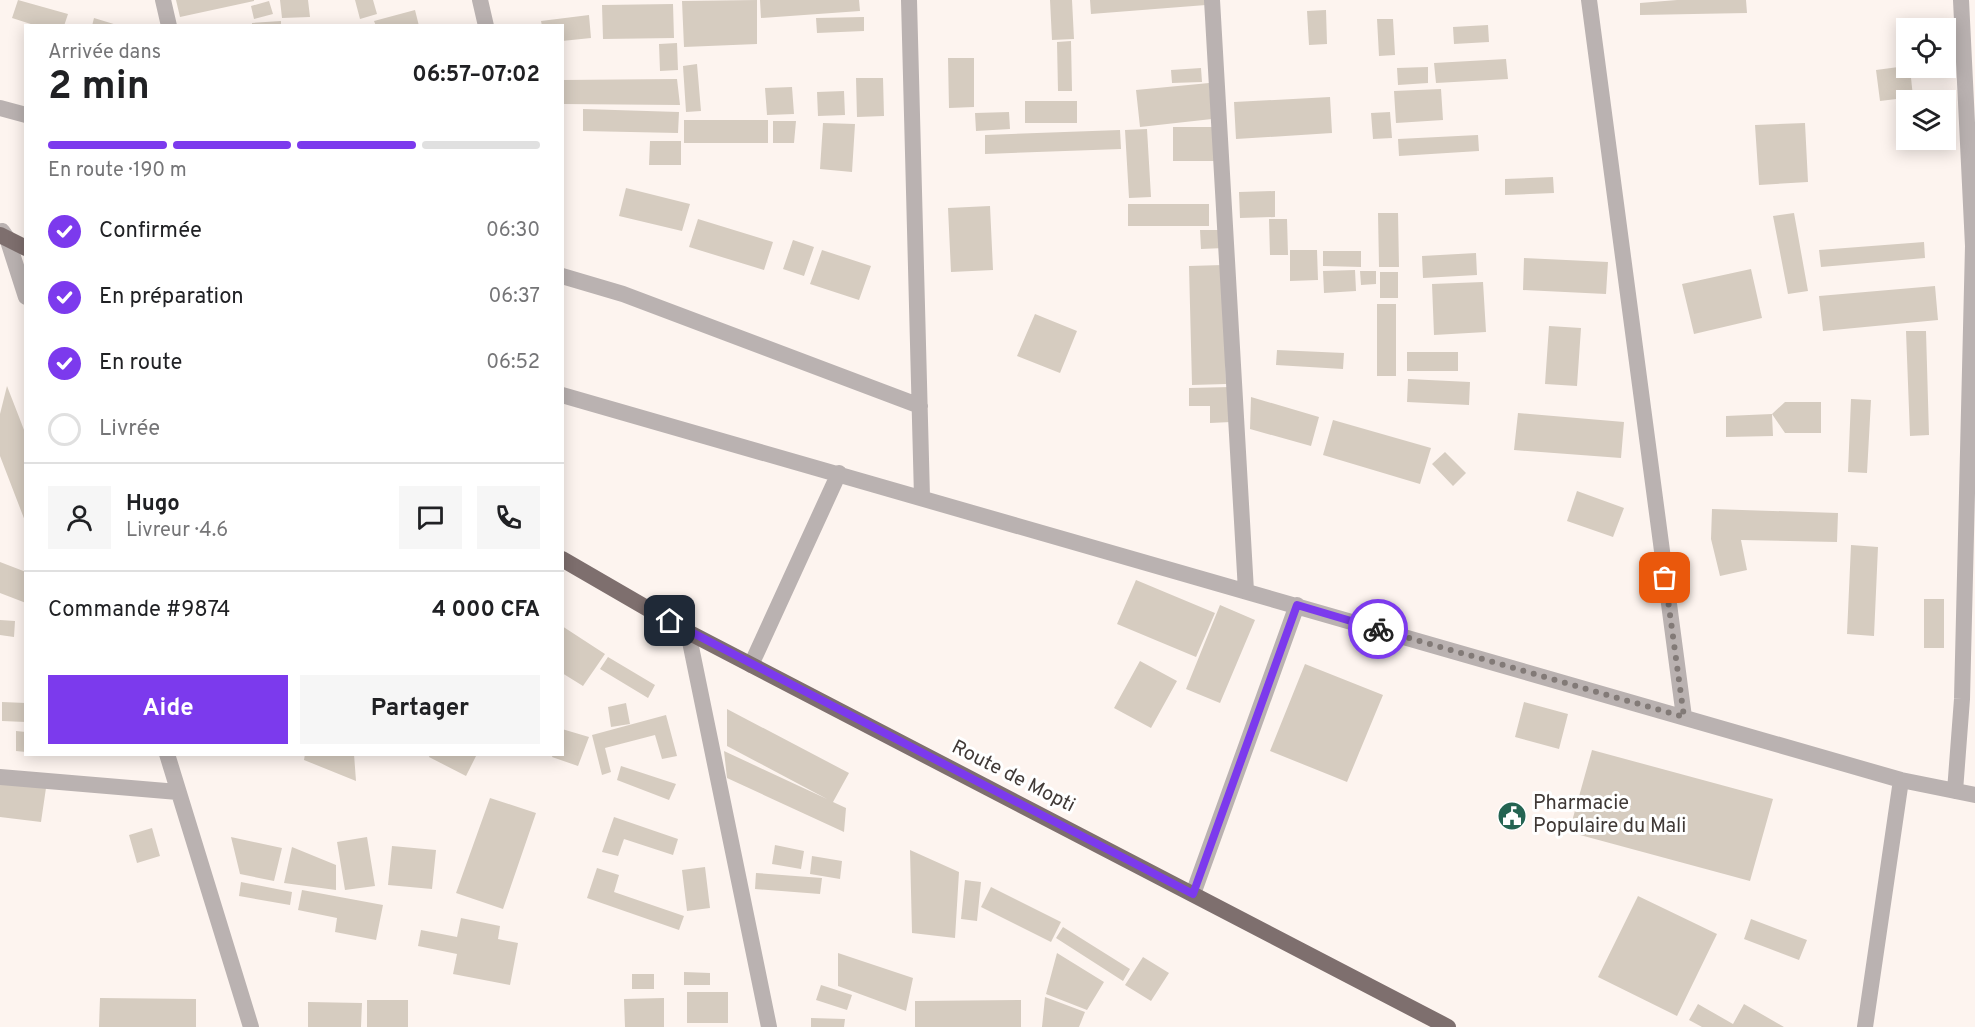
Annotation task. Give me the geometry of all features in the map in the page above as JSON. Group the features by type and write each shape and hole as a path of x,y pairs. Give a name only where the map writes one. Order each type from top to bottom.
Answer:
{"highway":[{"path":"2,233 24,247"},
{"name":"Route de Mopti","path":"564,560 688,632 1448,1027"}],"street":[{"path":"163,0 169,24"},
{"path":"480,0 486,24"},
{"path":"909,0 922,496"},
{"path":"1212,0 1246,591"},
{"path":"1589,0 1684,717"},
{"path":"1955,791 1968,701 1974,246 1960,0"},
{"path":"0,108 24,114"},
{"path":"2,233 24,242"},
{"path":"2,233 24,292"},
{"path":"564,277 623,294 920,406"},
{"path":"564,396 922,496 1901,780 1975,795"},
{"path":"751,665 839,473"},
{"path":"1193,894 1297,605"},
{"path":"688,632 769,1027"},
{"path":"168,756 250,1027"},
{"path":"0,777 178,792"},
{"path":"1865,1027 1901,780"}],"building":[{"path":"18,0 68,14 65,24 31,24 12,18"},
{"path":"176,0 254,0 254,1 180,17"},
{"path":"280,0 308,0 310,17 282,18"},
{"path":"355,0 373,0 377,14 360,19"},
{"path":"757,0 757,44 684,47 682,1"},
{"path":"760,0 859,0 860,11 761,18"},
{"path":"1050,0 1072,0 1074,39 1052,40"},
{"path":"1090,0 1205,0 1206,5 1091,14"},
{"path":"1677,0 1746,0 1747,13 1640,15 1640,3"},
{"path":"269,1 273,14 254,19 251,6"},
{"path":"673,4 674,38 603,39 602,5"},
{"path":"415,10 418,24 375,24 374,21"},
{"path":"1326,10 1327,44 1309,45 1307,11"},
{"path":"589,15 591,38 564,41 564,24 542,24 541,21"},
{"path":"864,17 864,31 817,33 816,18"},
{"path":"94,18 114,24 92,24"},
{"path":"1377,19 1393,19 1395,55 1379,56"},
{"path":"281,21 281,24 252,23"},
{"path":"1488,25 1489,42 1454,44 1453,27"},
{"path":"1071,41 1072,91 1058,91 1057,42"},
{"path":"677,43 678,70 660,71 659,44"},
{"path":"948,58 974,58 974,107 949,108"},
{"path":"1506,59 1508,79 1436,83 1434,63"},
{"path":"697,64 701,111 686,112 683,66"},
{"path":"1428,67 1428,83 1398,85 1397,68"},
{"path":"1896,67 1896,78 1911,78 1912,90 1896,90 1896,99 1880,101 1876,70"},
{"path":"1201,68 1202,82 1172,83 1171,70"},
{"path":"856,78 883,78 884,116 857,117"},
{"path":"677,79 680,105 564,104 564,80"},
{"path":"1209,83 1212,119 1140,127 1136,90"},
{"path":"792,87 794,114 767,115 765,88"},
{"path":"1441,89 1443,120 1396,123 1394,91"},
{"path":"844,91 845,115 818,116 817,92"},
{"path":"1330,97 1332,133 1236,139 1234,102"},
{"path":"1025,101 1077,101 1077,123 1025,123"},
{"path":"583,109 679,112 678,133 583,131"},
{"path":"1009,112 1010,129 976,131 975,113"},
{"path":"1390,112 1392,138 1373,139 1371,113"},
{"path":"684,120 768,120 768,143 684,143"},
{"path":"773,121 796,121 794,143 773,143"},
{"path":"823,123 855,124 852,172 820,169"},
{"path":"1805,123 1808,182 1759,185 1755,125"},
{"path":"1173,127 1217,127 1217,161 1173,161"},
{"path":"1147,129 1151,197 1129,198 1125,130"},
{"path":"1120,130 1121,149 985,154 985,135"},
{"path":"1478,135 1479,151 1399,156 1398,139"},
{"path":"650,141 681,141 681,165 649,165"},
{"path":"1553,177 1554,193 1505,195 1505,179"},
{"path":"626,188 690,204 682,231 619,216"},
{"path":"1275,191 1275,217 1240,218 1239,192"},
{"path":"1128,204 1209,204 1209,226 1128,226"},
{"path":"990,206 993,270 951,272 948,208"},
{"path":"1378,213 1398,213 1399,267 1379,267"},
{"path":"1794,213 1808,291 1788,294 1773,216"},
{"path":"698,219 773,242 764,270 689,247"},
{"path":"1269,219 1287,219 1288,255 1270,255"},
{"path":"1200,230 1223,230 1224,248 1201,249"},
{"path":"793,240 814,247 804,276 783,269"},
{"path":"1924,242 1925,258 1821,267 1819,250"},
{"path":"822,250 871,266 859,300 810,284"},
{"path":"1290,250 1317,250 1318,280 1290,281"},
{"path":"1323,251 1361,251 1361,267 1323,266"},
{"path":"1476,253 1477,275 1423,278 1422,256"},
{"path":"1524,258 1608,262 1606,294 1523,290"},
{"path":"1223,265 1226,384 1192,385 1189,266"},
{"path":"1751,269 1762,318 1694,334 1682,284"},
{"path":"1355,270 1356,291 1324,293 1323,271"},
{"path":"1360,271 1376,271 1376,284 1361,285"},
{"path":"1380,272 1398,272 1398,298 1380,298"},
{"path":"1483,282 1486,332 1434,335 1432,284"},
{"path":"1935,286 1938,320 1823,331 1819,296"},
{"path":"1377,304 1396,304 1396,376 1377,376"},
{"path":"1035,314 1077,331 1060,373 1017,356"},
{"path":"1549,326 1581,328 1577,386 1545,384"},
{"path":"1906,331 1926,331 1929,435 1910,436"},
{"path":"1277,350 1344,353 1343,369 1276,365"},
{"path":"1407,352 1458,352 1458,371 1407,371"},
{"path":"1408,379 1470,382 1469,405 1407,402"},
{"path":"7,386 24,430 24,518 0,456 0,414"},
{"path":"1231,387 1231,422 1210,423 1210,406 1189,406 1189,388"},
{"path":"1251,397 1319,417 1311,446 1250,429"},
{"path":"1851,399 1871,400 1867,473 1848,472"},
{"path":"1785,402 1821,402 1821,433 1785,433 1772,414"},
{"path":"1518,413 1624,422 1621,458 1514,450"},
{"path":"1772,414 1773,436 1726,437 1726,416"},
{"path":"1333,420 1431,448 1420,484 1323,455"},
{"path":"1445,452 1466,473 1453,486 1432,464"},
{"path":"1577,491 1624,508 1613,537 1567,521"},
{"path":"1712,509 1838,513 1837,542 1741,540 1747,570 1720,576 1711,539"},
{"path":"1851,545 1878,547 1874,636 1847,634"},
{"path":"0,562 24,571 24,602 0,593"},
{"path":"1136,580 1215,613 1196,657 1117,624"},
{"path":"1924,599 1944,599 1944,648 1924,648"},
{"path":"1220,605 1255,620 1220,703 1186,689"},
{"path":"0,620 15,621 14,637 0,635"},
{"path":"564,627 605,654 583,686 564,674"},
{"path":"608,657 655,685 648,698 600,669"},
{"path":"1140,661 1177,681 1151,728 1114,708"},
{"path":"1305,664 1383,695 1347,782 1270,751"},
{"path":"2,702 24,703 24,722 2,721"},
{"path":"1524,702 1568,714 1559,749 1515,737"},
{"path":"626,703 630,724 611,727 608,707"},
{"path":"727,709 849,773 833,802 846,808 844,832 727,778 724,751 827,799 727,746"},
{"path":"666,715 677,756 662,759 655,735 605,748 611,772 602,775 592,735"},
{"path":"564,730 589,737 578,766 552,757 564,756"},
{"path":"16,731 24,732 24,752 16,751"},
{"path":"1592,750 1773,799 1750,881 1569,832"},
{"path":"305,756 354,756 356,781 304,760"},
{"path":"429,756 476,756 466,776"},
{"path":"621,766 676,784 669,800 617,780"},
{"path":"0,782 46,788 41,822 0,817"},
{"path":"490,798 536,813 503,909 456,893"},
{"path":"614,817 678,839 673,855 624,839 618,856 602,852"},
{"path":"152,828 160,856 137,863 129,835"},
{"path":"231,837 282,848 274,881 240,874"},
{"path":"367,837 375,886 345,890 337,842"},
{"path":"775,845 804,851 801,869 772,864"},
{"path":"392,846 436,850 432,889 388,885"},
{"path":"292,847 336,865 336,890 284,883"},
{"path":"910,850 959,872 955,938 912,933"},
{"path":"812,856 842,861 840,879 810,874"},
{"path":"705,867 710,908 687,911 682,870"},
{"path":"597,868 619,875 614,892 684,916 679,930 587,898"},
{"path":"756,873 822,878 820,894 755,889"},
{"path":"965,880 981,882 977,921 961,919"},
{"path":"241,882 292,892 290,905 239,896"},
{"path":"991,887 1061,922 1051,942 981,907"},
{"path":"302,890 383,905 376,940 335,932 337,918 298,910"},
{"path":"1638,896 1717,934 1677,1016 1598,977"},
{"path":"461,918 500,926 498,939 518,943 510,985 453,974 457,954 418,946 421,930 457,937"},
{"path":"1751,919 1807,940 1799,960 1744,939"},
{"path":"1063,927 1130,969 1123,981 1056,938"},
{"path":"838,953 913,978 906,1011 838,986"},
{"path":"1057,953 1104,982 1087,1010 1046,994"},
{"path":"1143,957 1169,973 1151,1001 1125,985"},
{"path":"684,972 710,973 710,985 684,985"},
{"path":"632,974 654,974 654,989 632,989"},
{"path":"821,985 852,995 847,1010 816,1000"},
{"path":"687,992 728,992 728,1023 687,1023"},
{"path":"1045,997 1085,1012 1079,1027 1042,1027"},
{"path":"100,998 196,999 196,1027 99,1027"},
{"path":"664,998 664,1027 625,1027 624,999"},
{"path":"367,1000 408,1000 408,1027 367,1027"},
{"path":"1021,1000 1021,1027 915,1027 915,1001"},
{"path":"308,1002 362,1003 361,1027 308,1027"},
{"path":"1698,1004 1733,1024 1744,1004 1784,1027 1702,1027 1689,1020"},
{"path":"811,1018 845,1019 844,1027 811,1027"}],"way so far":[{"path":"1378,629 1684,717 1665,578"}],"place":[{"name":"Pharmacie Populaire du Mali","path":"1512,816"}],"route":[{"path":"670,621 1193,894 1297,605 1378,629"}]}
